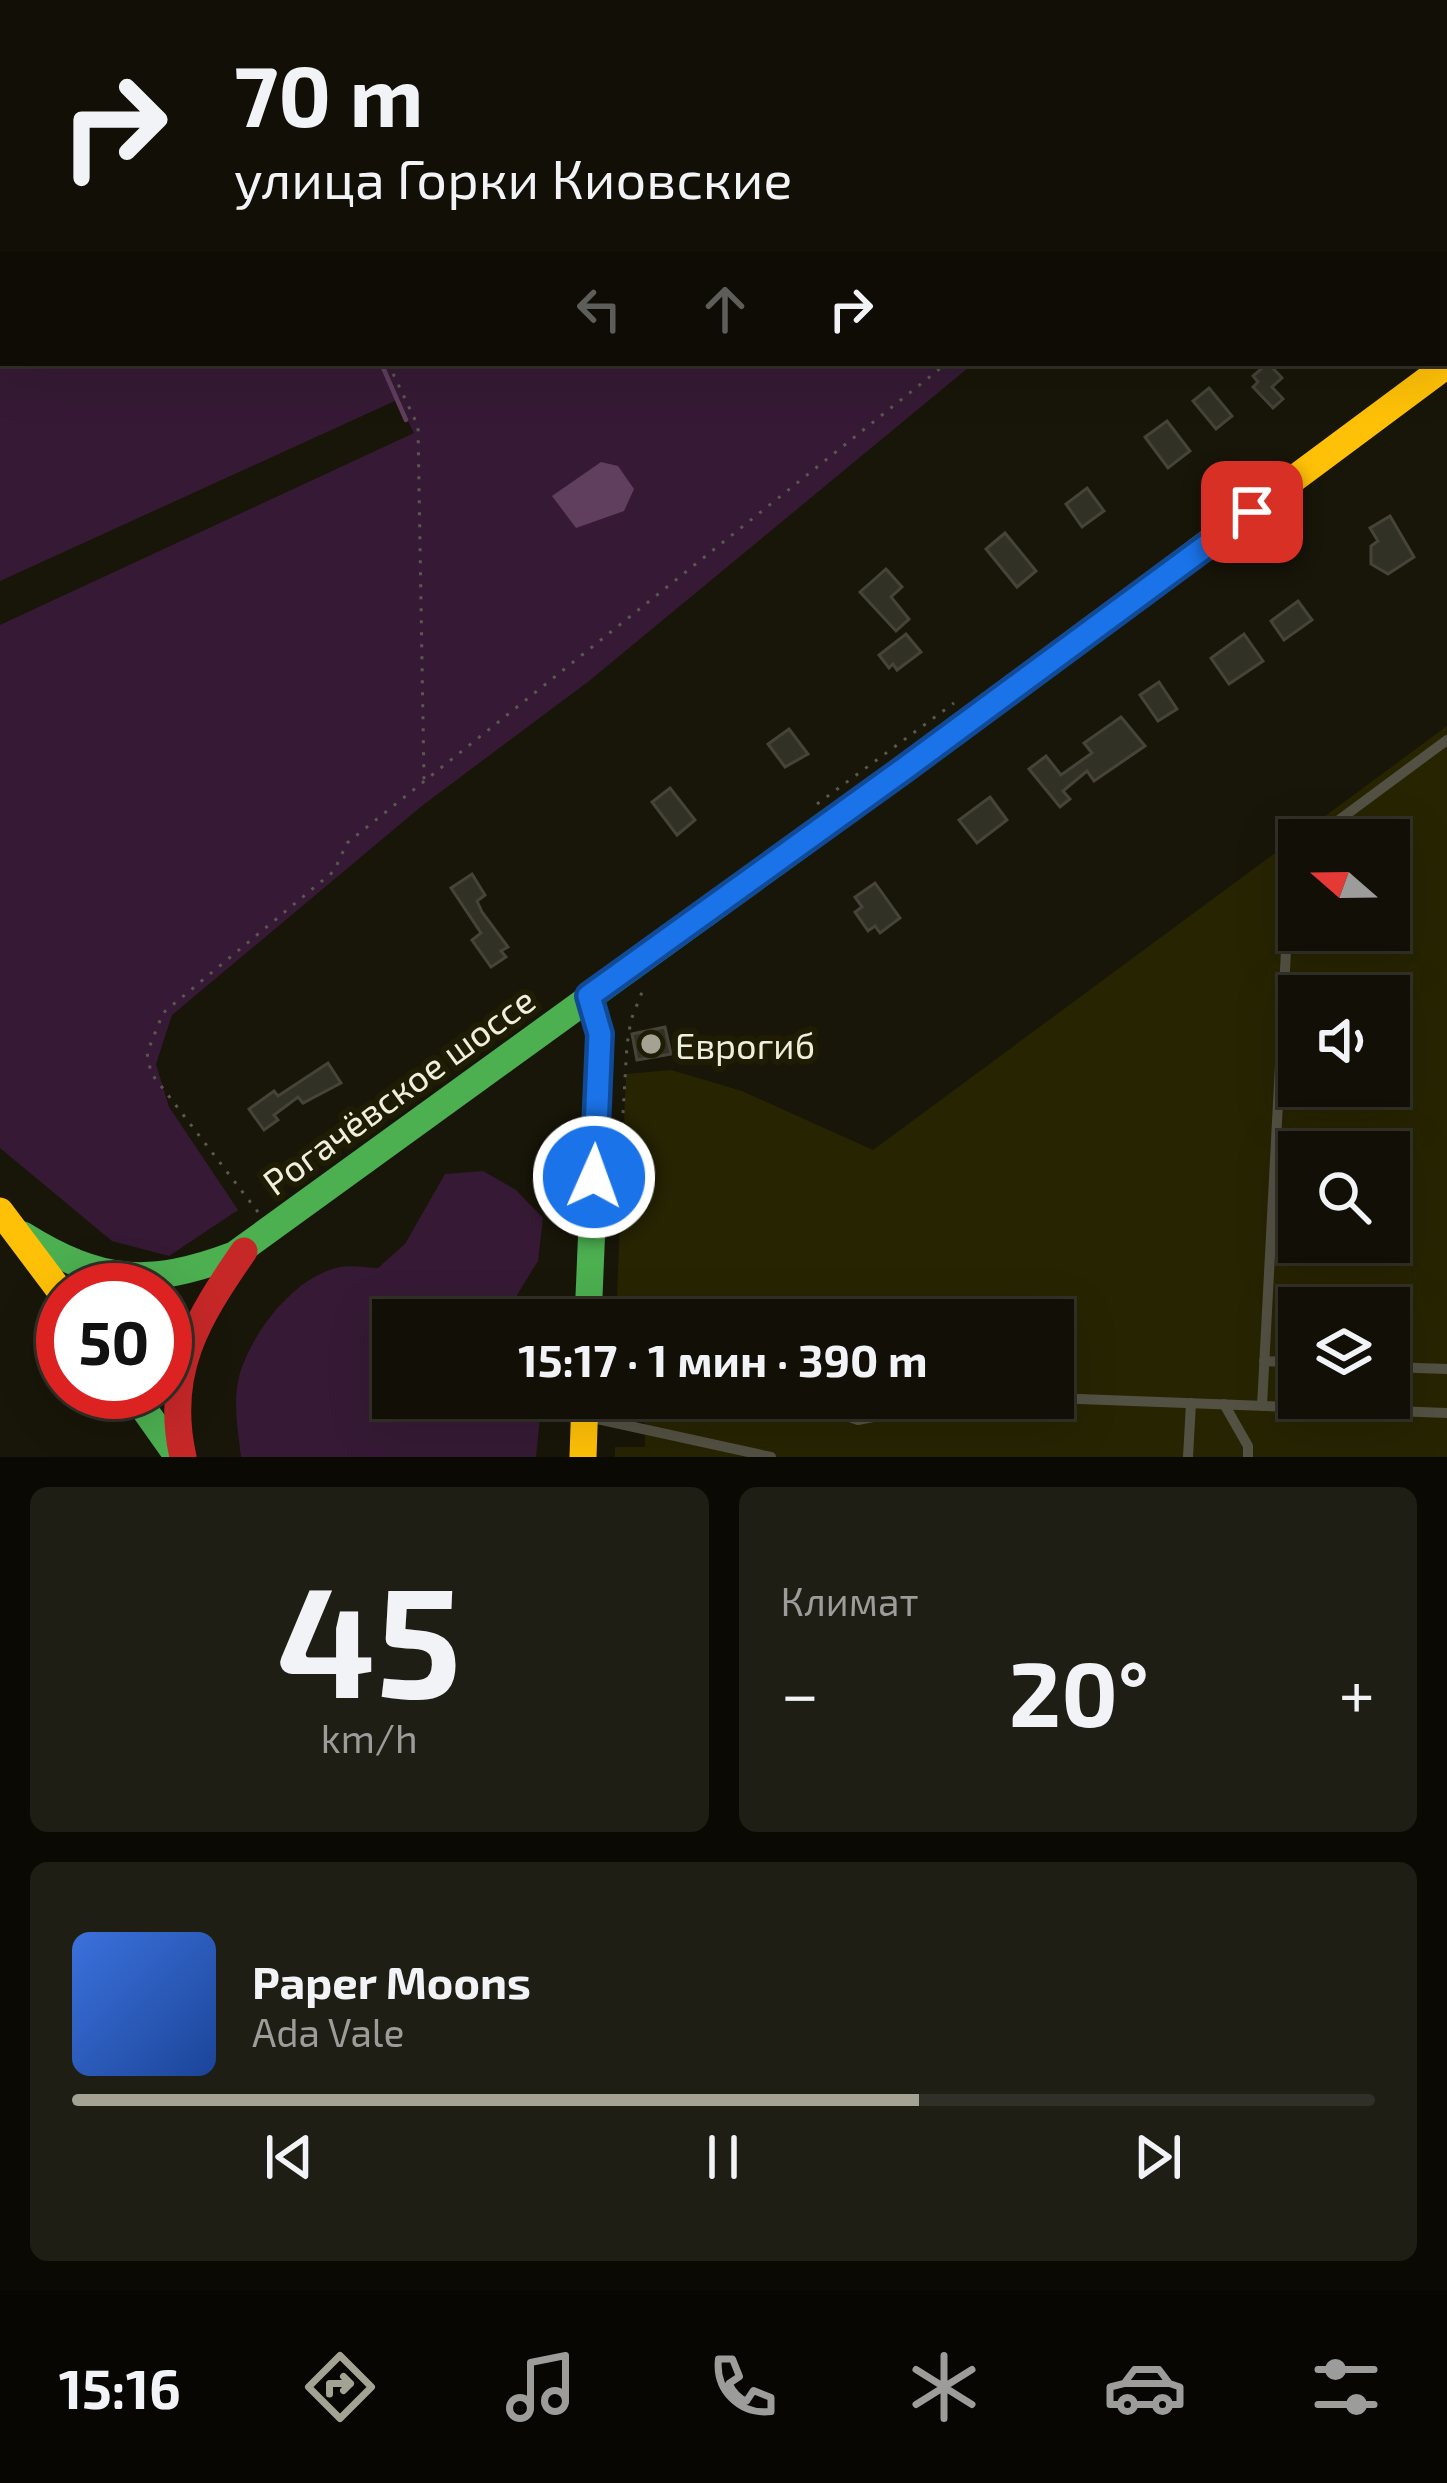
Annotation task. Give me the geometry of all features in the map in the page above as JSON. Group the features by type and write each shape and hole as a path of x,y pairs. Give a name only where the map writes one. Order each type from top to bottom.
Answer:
{"main road":[{"name":"Рогачёвское шоссе","path":"9,1222 79,1269 114,1276 190,1274 234,1255 904,769 1444,366"},
{"path":"589,996 600,1034 589,1299"},
{"name":"Рогачёвское шоссе","path":"9,1222 39,1263"},
{"name":"Рогачёвское шоссе","path":"180,1457 175,1430 178,1368 212,1296 260,1236"},
{"name":"Рогачёвское шоссе","path":"152,1419 180,1457"},
{"path":"583,1457 585,1419"}],"lane":[{"path":"1340,819 1447,740"},
{"path":"1262,1406 1286,951"},
{"path":"1264,1361 1278,1362"},
{"path":"1410,1367 1447,1369"},
{"path":"1074,1399 1447,1413"},
{"path":"1188,1457 1191,1403"},
{"path":"1224,1404 1248,1446 1248,1457"},
{"path":"623,1419 724,1452 771,1457"},
{"path":"682,1457 690,1440"}],"path":[{"path":"389,366 418,426 424,781"},
{"path":"260,1236 151,1073 147,1053 163,1013 334,871 347,842 943,366"},
{"path":"819,802 954,703"},
{"path":"614,1251 627,1045 631,1020 646,984"}],"shaded area":[{"path":"0,366 970,366 589,681 423,805 172,1015 156,1064 169,1107 238,1210 169,1256 112,1241 0,1148 0,625 414,433 397,400 0,581"},
{"path":"601,462 618,466 634,489 624,511 576,528 552,496"},
{"path":"1447,726 1447,1457 615,1457 615,1447 645,1447 644,1419 1074,1419 1074,1299 617,1299 626,1074 671,1070 742,1091 873,1150 1278,851 1278,951 1410,951 1410,819 1321,819"},
{"path":"483,1171 516,1190 543,1218 538,1261 518,1299 372,1299 372,1419 540,1419 536,1457 241,1457 238,1383 246,1357 266,1323 292,1294 323,1273 344,1266 378,1268 405,1244 445,1174"}],"building":[{"path":"1271,366 1282,378 1272,387 1283,399 1273,408 1253,387 1258,382 1253,376"},
{"path":"1209,388 1232,416 1216,429 1193,401"},
{"path":"1167,421 1190,451 1168,468 1145,437"},
{"path":"1087,488 1104,511 1082,527 1066,504"},
{"path":"1390,516 1414,557 1388,574 1371,564 1371,546 1378,541 1370,528"},
{"path":"1005,533 1036,571 1017,587 986,549"},
{"path":"886,569 902,587 891,597 909,619 896,631 860,592"},
{"path":"1298,601 1312,620 1284,640 1271,621"},
{"path":"906,634 921,652 897,670 893,664 889,668 879,655"},
{"path":"1244,634 1263,661 1229,684 1211,658"},
{"path":"1159,682 1177,709 1158,721 1140,695"},
{"path":"1121,717 1145,746 1094,781 1087,771 1063,791 1070,799 1060,807 1029,769 1046,756 1061,775 1092,753 1084,743"},
{"path":"789,729 808,754 785,767 768,744"},
{"path":"670,788 695,820 677,835 652,802"},
{"path":"990,797 1007,820 977,843 959,820"},
{"path":"472,874 485,895 477,901 482,912 508,947 501,951 506,957 491,967 472,940 481,933 451,888"},
{"path":"875,883 900,918 880,933 875,926 868,931 855,912 862,907 855,897"},
{"name":"Еврогиб","path":"665,1027 671,1054 637,1060 632,1034"},
{"path":"328,1063 341,1083 303,1103 298,1097 274,1115 278,1120 264,1130 249,1109"}],"waterway":[{"path":"382,366 406,420"}],"traffic: fast":[{"path":"23,1235 76,1263 126,1275 176,1272 234,1255 803,843"},
{"path":"589,996 600,1034 589,1299"},
{"path":"151,1419 178,1457"}],"traffic: slow":[{"path":"1197,551 1446,366"},
{"path":"0,1211 39,1263"},
{"path":"583,1457 584,1419"}],"traffic: jam":[{"path":"803,843 1197,551"},
{"path":"183,1457 178,1399 189,1348 212,1300 244,1251"}],"place":[{"name":"Еврогиб","path":"651,1044"}],"route":[{"path":"594,1177 600,1034 589,996 1252,512"}]}
